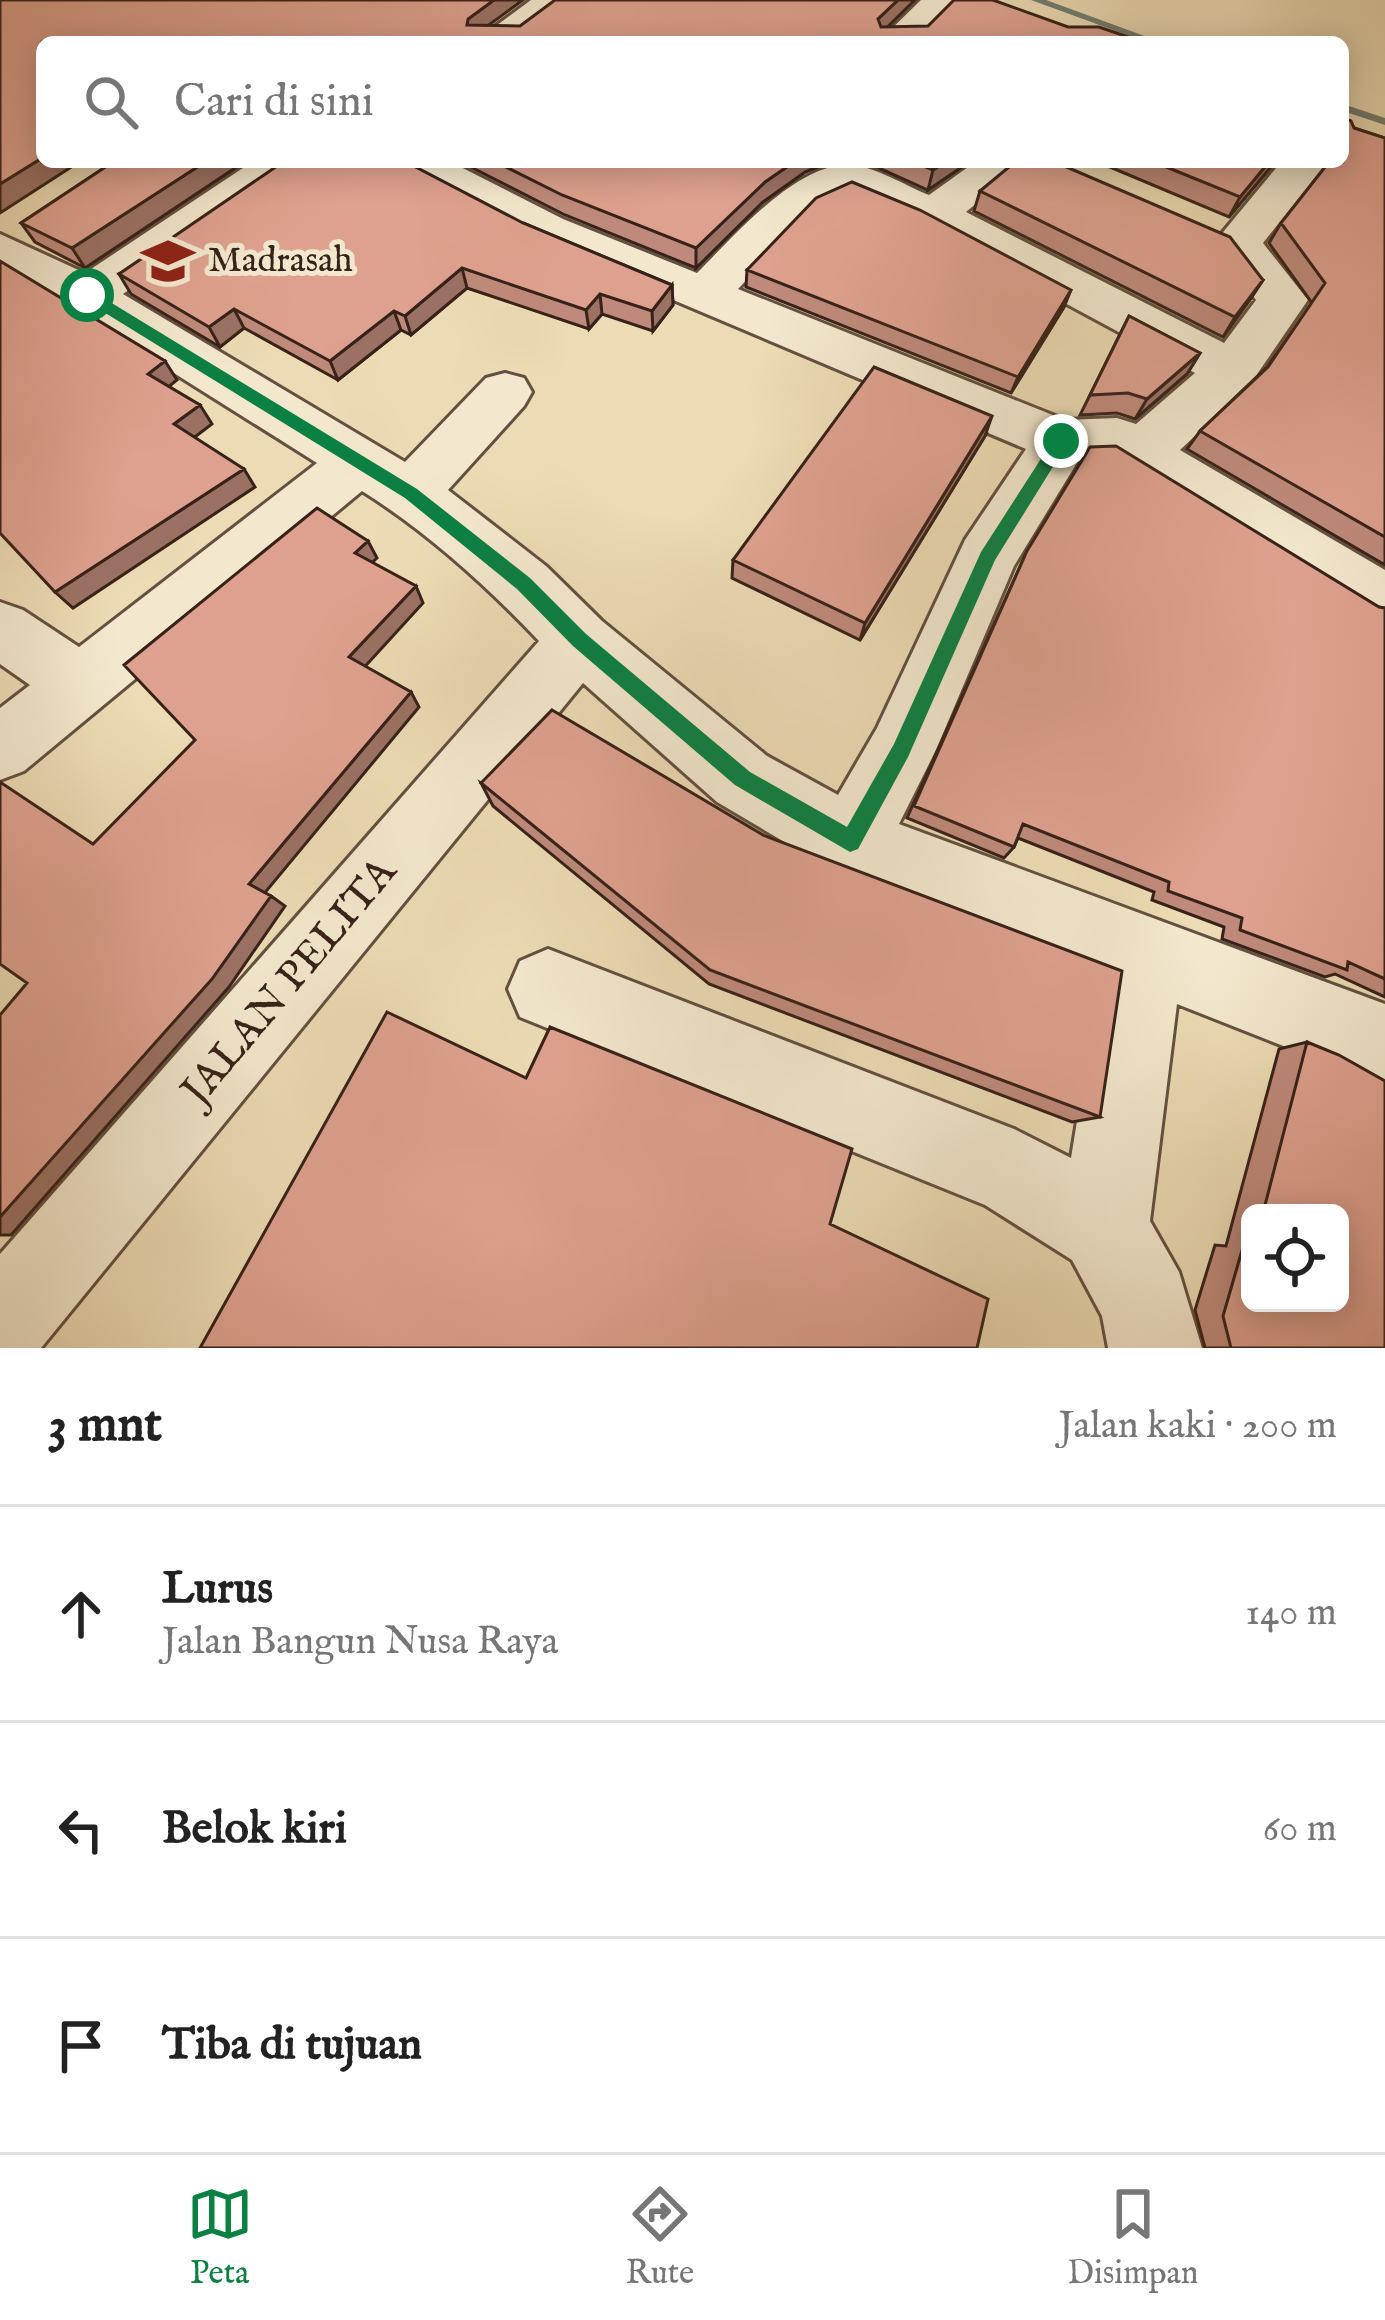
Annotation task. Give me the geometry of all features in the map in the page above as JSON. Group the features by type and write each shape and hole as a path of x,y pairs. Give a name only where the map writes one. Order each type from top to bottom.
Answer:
{"street":[{"path":"503,36 556,0"},
{"path":"905,36 944,0"},
{"path":"87,295 273,168"},
{"path":"428,168 545,230 1061,441 1117,439 1385,601"},
{"path":"934,214 996,168"},
{"path":"1140,453 1232,370 1283,300 1217,234 1298,168"},
{"path":"706,293 795,202 848,178 934,214 1232,370"},
{"path":"10,236 87,295 411,493 524,584 580,640 742,778 850,841 1385,1046"},
{"path":"411,493 506,392"},
{"path":"850,841 901,750 987,557 1061,441"},
{"path":"0,749 359,461"},
{"path":"0,629 78,682"},
{"name":"JALAN PELITA","path":"3,1314 580,640"},
{"path":"1105,1228 1144,953"},
{"path":"548,989 1014,1173 1105,1228 1147,1305 1155,1348"}],"building":[{"path":"0,0 494,0 468,19 467,25 520,26 555,0 898,0 878,19 881,27 928,26 954,0 993,0 1068,27 1099,27 1125,36 36,36 36,162 0,184"},
{"path":"1349,120 1354,128 1385,138 1385,537 1200,431 1268,367 1325,283 1281,223 1324,168 1349,168"},
{"path":"104,168 196,168 72,248 21,223"},
{"path":"274,168 418,168 523,223 672,285 652,311 600,294 586,310 462,268 405,316 394,311 330,361 234,309 209,327 119,274"},
{"path":"508,168 785,168 696,248 562,195"},
{"path":"1008,168 1069,168 1230,237 1263,280 1235,317 980,191"},
{"path":"1169,168 1264,168 1240,197"},
{"path":"852,182 920,210 1071,290 1018,377 747,270 816,198"},
{"path":"0,261 165,361 148,374 200,405 174,424 244,469 55,592 0,533"},
{"path":"1129,316 1200,353 1147,399 1128,393 1090,395"},
{"path":"874,367 992,416 865,623 733,560"},
{"path":"1116,446 1385,608 1385,979 1348,962 1347,970 1240,930 1242,918 1168,891 1169,882 1023,824 1014,847 914,806 1027,551 1090,447"},
{"path":"317,508 368,541 355,553 416,586 349,657 411,692 249,884 271,896 212,979 0,1217 0,1015 27,983 0,964 0,782 93,844 195,740 124,665"},
{"path":"552,710 765,836 1122,971 1100,1117 710,970 481,783"},
{"path":"387,1012 526,1078 550,1027 852,1149 830,1224 988,1299 977,1348 200,1348"},
{"path":"1307,1042 1385,1081 1385,1348 1231,1348 1223,1316 1241,1254 1241,1312 1349,1312 1349,1204 1265,1204"}],"waterway":[{"path":"1036,0 1139,36"},
{"path":"1349,109 1385,122"}],"place":[{"name":"Madrasah","path":"168,261"}],"route":[{"path":"87,295 411,493 524,584 580,640 742,778 850,841 901,750 987,557 1061,441"}]}
